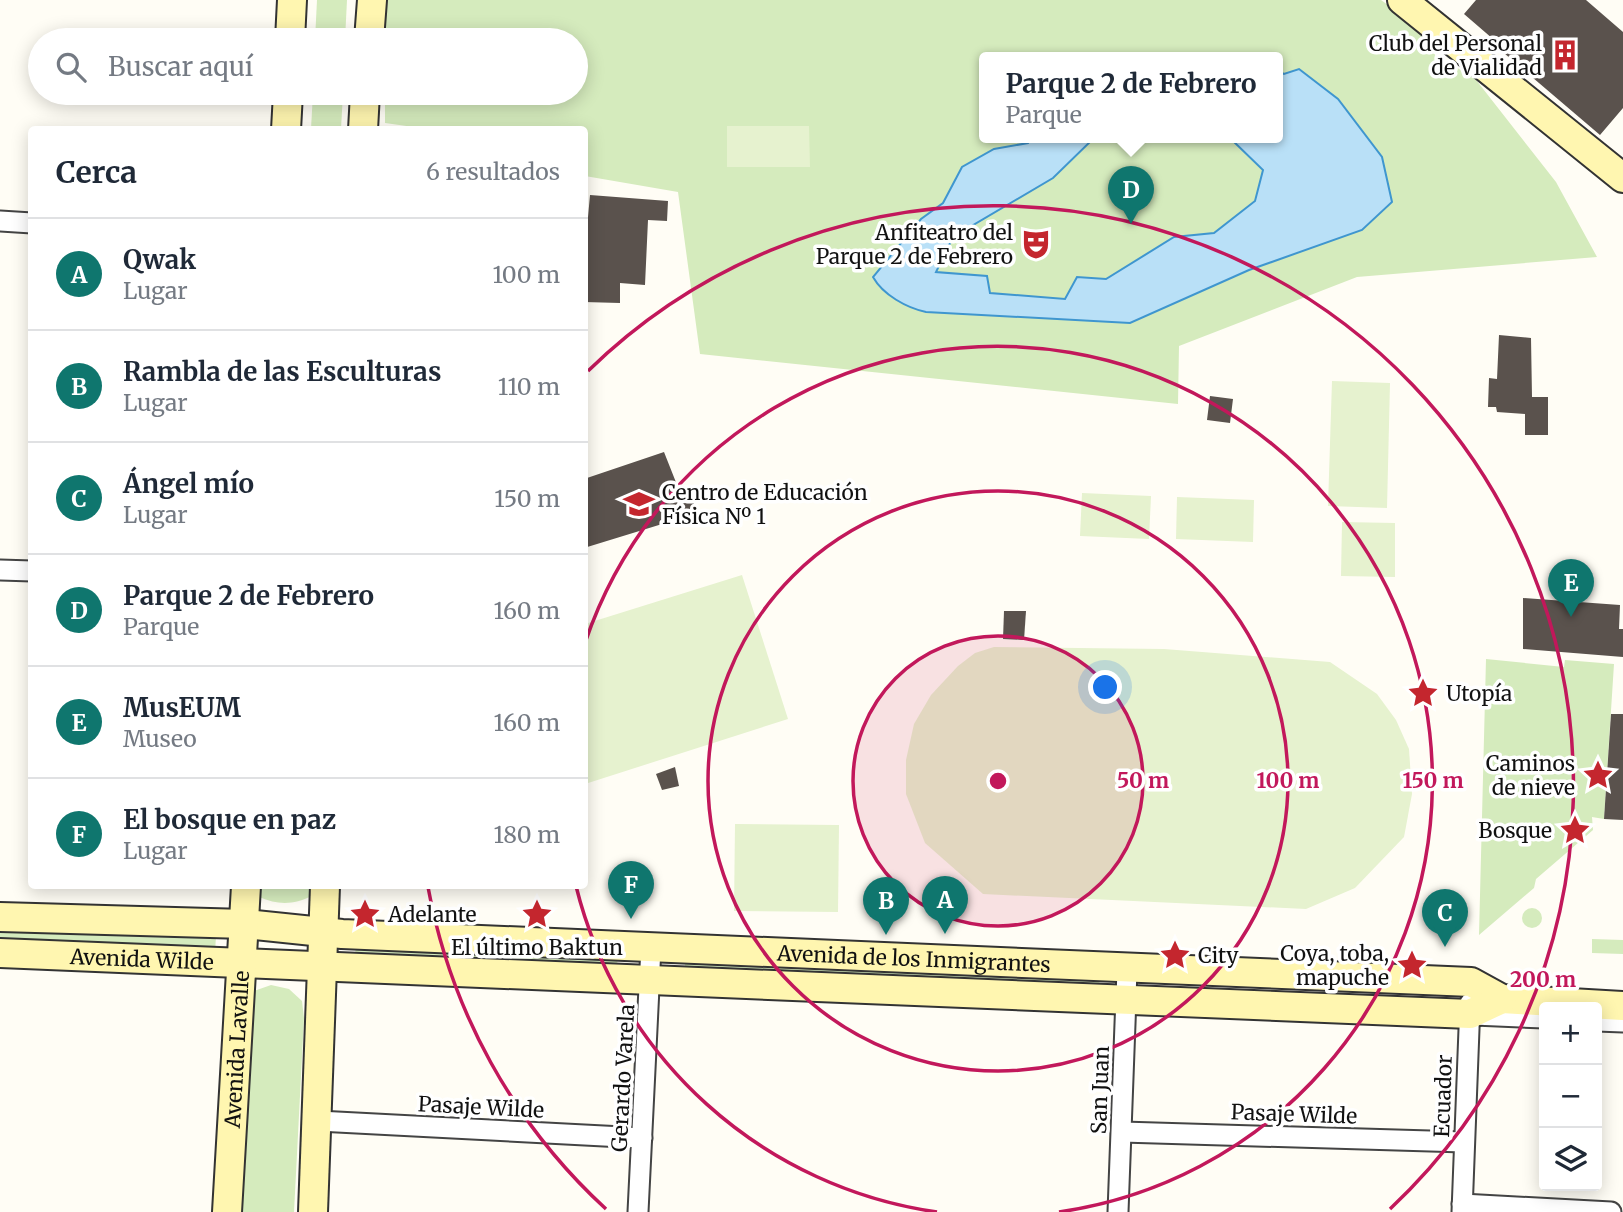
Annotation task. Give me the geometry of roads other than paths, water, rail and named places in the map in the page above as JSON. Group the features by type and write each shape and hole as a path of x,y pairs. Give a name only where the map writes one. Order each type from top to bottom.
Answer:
{"main road":[{"path":"291,28 292,0"},
{"path":"370,28 372,0"},
{"path":"1402,0 1623,178"},
{"path":"286,126 287,105"},
{"path":"363,126 364,105"},
{"name":"Avenida Lavalle","path":"227,1212 246,889"},
{"path":"313,1212 325,889"},
{"name":"Avenida Wilde","path":"0,917 245,924 323,930"},
{"name":"Avenida de los Inmigrantes","path":"323,930 342,934 1127,970 1471,982 1502,999 1623,1006"},
{"name":"Avenida Wilde","path":"0,953 324,966"},
{"name":"Avenida de los Inmigrantes","path":"324,966 1470,1014 1502,999"}],"street":[{"path":"0,221 28,223"},
{"path":"0,570 28,571"},
{"name":"Gerardo Varela","path":"638,1212 651,947"},
{"name":"San Juan","path":"1118,1212 1127,970"},
{"name":"Ecuador","path":"1462,1208 1471,982"},
{"name":"Avenida de los Inmigrantes","path":"1470,1014 1539,1018"},
{"path":"1602,1021 1623,1022"},
{"name":"Pasaje Wilde","path":"318,1121 642,1138"},
{"name":"Pasaje Wilde","path":"1122,1132 1464,1142"},
{"path":"1462,1208 1611,1212"}],"water":[{"path":"1299,69 1338,99 1382,157 1392,202 1362,230 1249,270 1130,323 926,312 896,300 877,284 873,277 921,219 943,203 962,167 994,149 1028,143 1089,143 1053,178 953,237 936,272 987,276 990,293 1065,299 1077,277 1106,279 1174,237 1214,233 1255,201 1263,170 1235,143 1283,143 1284,74"}],"place":[{"name":"Club del Personal de Vialidad","path":"1565,55"},
{"name":"Parque 2 de Febrero","path":"1131,224"},
{"name":"Anfiteatro del Parque 2 de Febrero","path":"1036,244"},
{"name":"Centro de Educación Física Nº 1","path":"639,504"},
{"name":"MusEUM","path":"1571,617"},
{"name":"Utopía","path":"1423,693"},
{"name":"Caminos de nieve","path":"1598,775"},
{"name":"Bosque","path":"1575,830"},
{"name":"Adelante","path":"365,914"},
{"name":"El último Baktun","path":"537,914"},
{"name":"El bosque en paz","path":"631,919"},
{"name":"Qwak","path":"945,934"},
{"name":"Rambla de las Esculturas","path":"886,935"},
{"name":"Ángel mío","path":"1445,947"},
{"name":"City","path":"1175,955"},
{"name":"Coya, toba, mapuche","path":"1412,965"}]}
